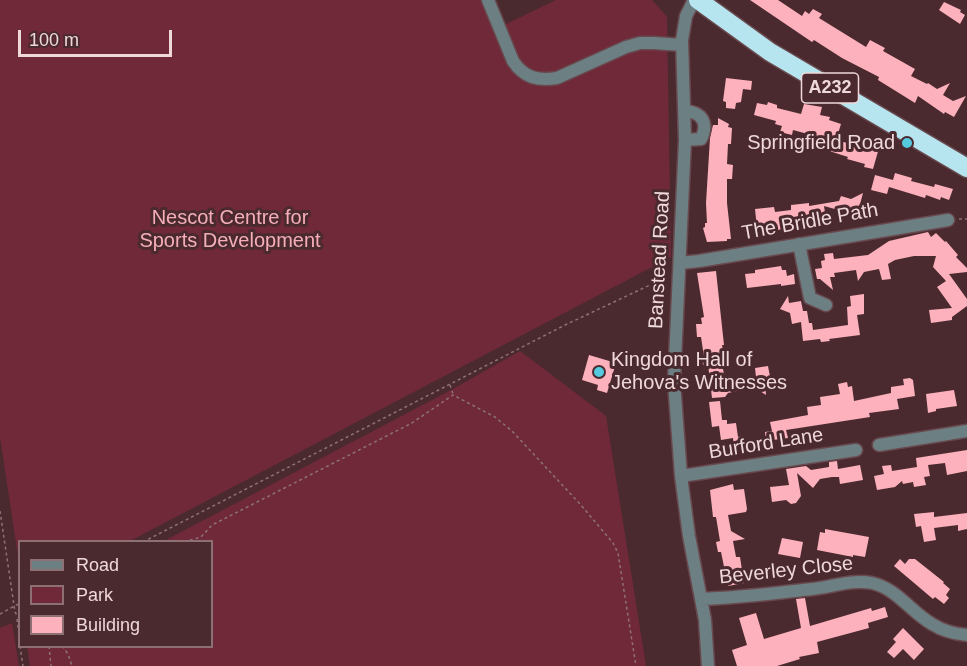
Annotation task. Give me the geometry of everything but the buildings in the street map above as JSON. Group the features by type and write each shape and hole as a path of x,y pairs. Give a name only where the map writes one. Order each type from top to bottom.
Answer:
{"highway":[{"name":"A232","path":"696,0 770,52 967,168"}],"street":[{"path":"488,0 513,61 519,69 534,79 557,78 640,43 682,45"},
{"name":"Banstead Road","path":"696,0 686,16 682,45 685,140 674,382 681,476 689,536 702,598 708,666"},
{"path":"685,111 693,111 702,117 705,123 705,132 701,139 685,140"},
{"name":"The Bridle Path","path":"680,262 699,261 948,220"},
{"path":"799,244 810,298 826,305"},
{"path":"879,444 967,431"},
{"name":"Burford Lane","path":"681,476 856,450"},
{"name":"Beverley Close","path":"702,598 870,582 888,590 931,624 943,630 967,635"}],"path":[{"path":"147,540 449,383 651,283 670,276 680,262"},
{"path":"449,383 453,395 495,417 512,431 613,543 618,553 636,666"},
{"path":"191,540 201,537 212,525 412,423 453,395"},
{"path":"0,511 14,606 18,619"},
{"path":"0,614 18,604"},
{"path":"20,648 23,666"},
{"path":"49,648 51,666"},
{"path":"64,648 72,666"}],"green space":[{"name":"Nescot Centre for Sports Development","path":"0,0 486,0 504,25 556,0 652,0 667,17 671,257 132,540 18,540 18,556 0,437"},
{"path":"520,351 606,416 646,666 30,666 27,648 213,648 213,540 166,540 453,389"},
{"path":"12,623 19,666 0,666 0,628"}],"place":[{"name":"Springfield Road","path":"907,143"},
{"name":"Kingdom Hall of Jehova's Witnesses","path":"599,372"}]}
